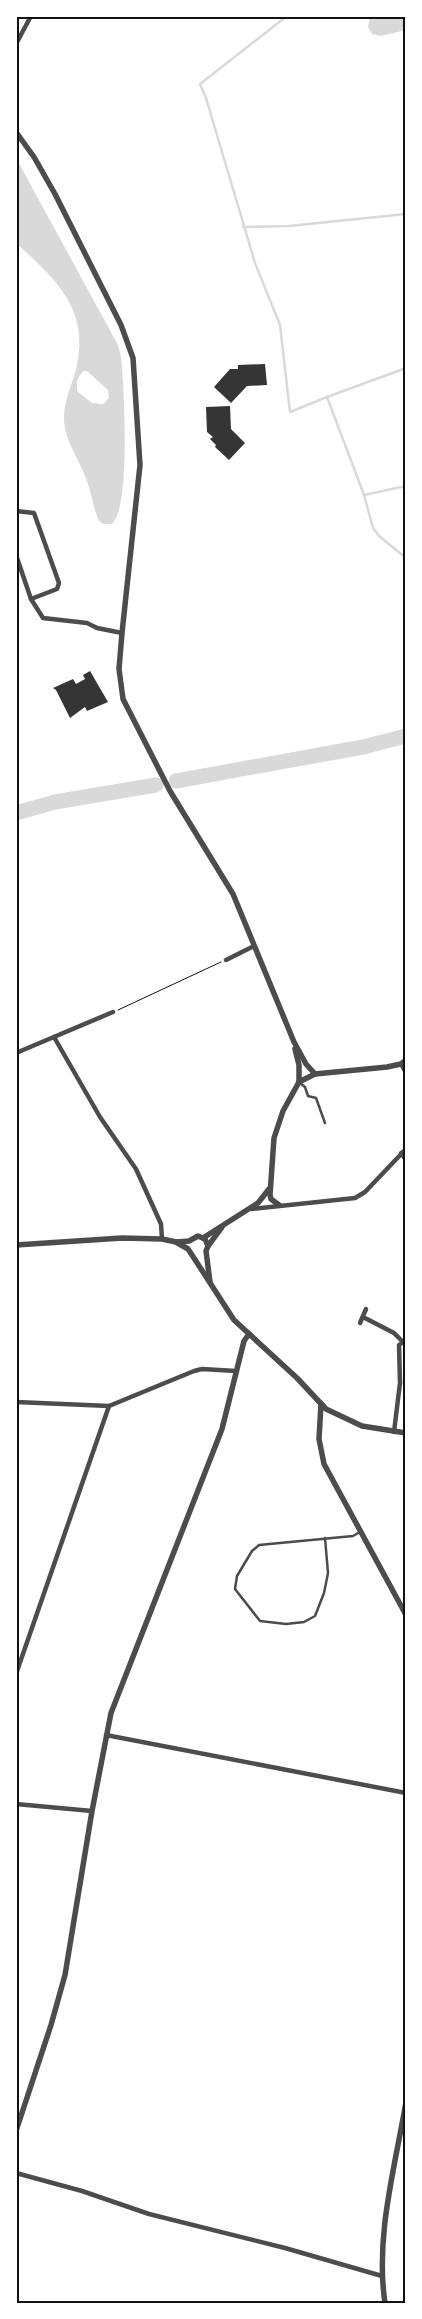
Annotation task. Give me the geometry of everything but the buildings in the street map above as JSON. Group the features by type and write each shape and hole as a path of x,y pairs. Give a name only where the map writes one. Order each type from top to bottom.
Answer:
{"street":[{"path":"16,44 31,16"},
{"path":"16,132 52,188 121,325 133,358 140,465 119,669 123,699 170,791 233,894 294,1042 306,1064 315,1074"},
{"path":"16,511 34,513 58,583 57,589 31,599"},
{"path":"16,555 31,599 42,618 87,623 97,628 122,633"},
{"path":"226,960 254,946"},
{"path":"16,1053 113,1012"},
{"path":"54,1037 100,1117 136,1169 161,1224 162,1240"},
{"path":"279,1205 271,1199 270,1195 274,1138 298,1082 299,1065 294,1042"},
{"path":"298,1082 315,1074 403,1062 406,1073"},
{"path":"249,1209 355,1198 365,1192 406,1148"},
{"path":"401,1153 406,1160"},
{"path":"16,1245 122,1238 176,1242 189,1241 196,1236 203,1238 249,1209 263,1198 271,1188"},
{"path":"176,1242 199,1256 223,1226"},
{"path":"203,1238 207,1248 210,1282"},
{"path":"189,1241 190,1252 197,1265 234,1320 297,1378 321,1404 342,1418 362,1426 406,1433"},
{"path":"360,1323 366,1309"},
{"path":"363,1317 394,1333 404,1341 400,1345 398,1354 400,1383 394,1432"},
{"path":"16,2131 51,2025 65,1975 106,1735 117,1695 222,1429 244,1341 249,1334"},
{"path":"16,1402 109,1406 194,1371 202,1369 236,1371"},
{"path":"321,1404 318,1422 321,1458 406,1614"},
{"path":"16,1674 109,1406"},
{"path":"106,1735 406,1793"},
{"path":"16,1804 92,1811"},
{"path":"384,2303 382,2276 391,2189 406,2102"},
{"path":"16,2173 82,2191 149,2214 285,2248 382,2276"}],"lane":[{"path":"298,1082 305,1087 308,1096 316,1098 325,1123"},
{"path":"325,1538 328,1574 324,1593 315,1616 304,1622 266,1624 260,1621 235,1589 237,1576 252,1551 265,1543 325,1538 353,1536 360,1532"}],"path":[{"path":"113,1012 226,960"}],"shaded area":[{"path":"406,16 406,30 381,36 372,34 368,27 370,18"},
{"path":"16,158 118,345 124,392 125,444 122,495 118,513 112,524 104,524 99,521 87,481 70,445 65,429 65,406 77,365 79,345 78,326 73,310 55,282 16,243","holes":["83,371 87,371 108,390 109,398 103,404 92,403 77,391 77,380"]}],"waterway":[{"path":"287,16 200,84 206,98 255,263 280,325 290,412 327,397 364,495 373,528 379,536 406,558"},
{"path":"243,227 289,226 406,214"},
{"path":"327,397 406,368"},
{"path":"364,495 406,486"},
{"path":"176,781 363,747 406,736"},
{"path":"16,813 55,802 156,785"}]}
